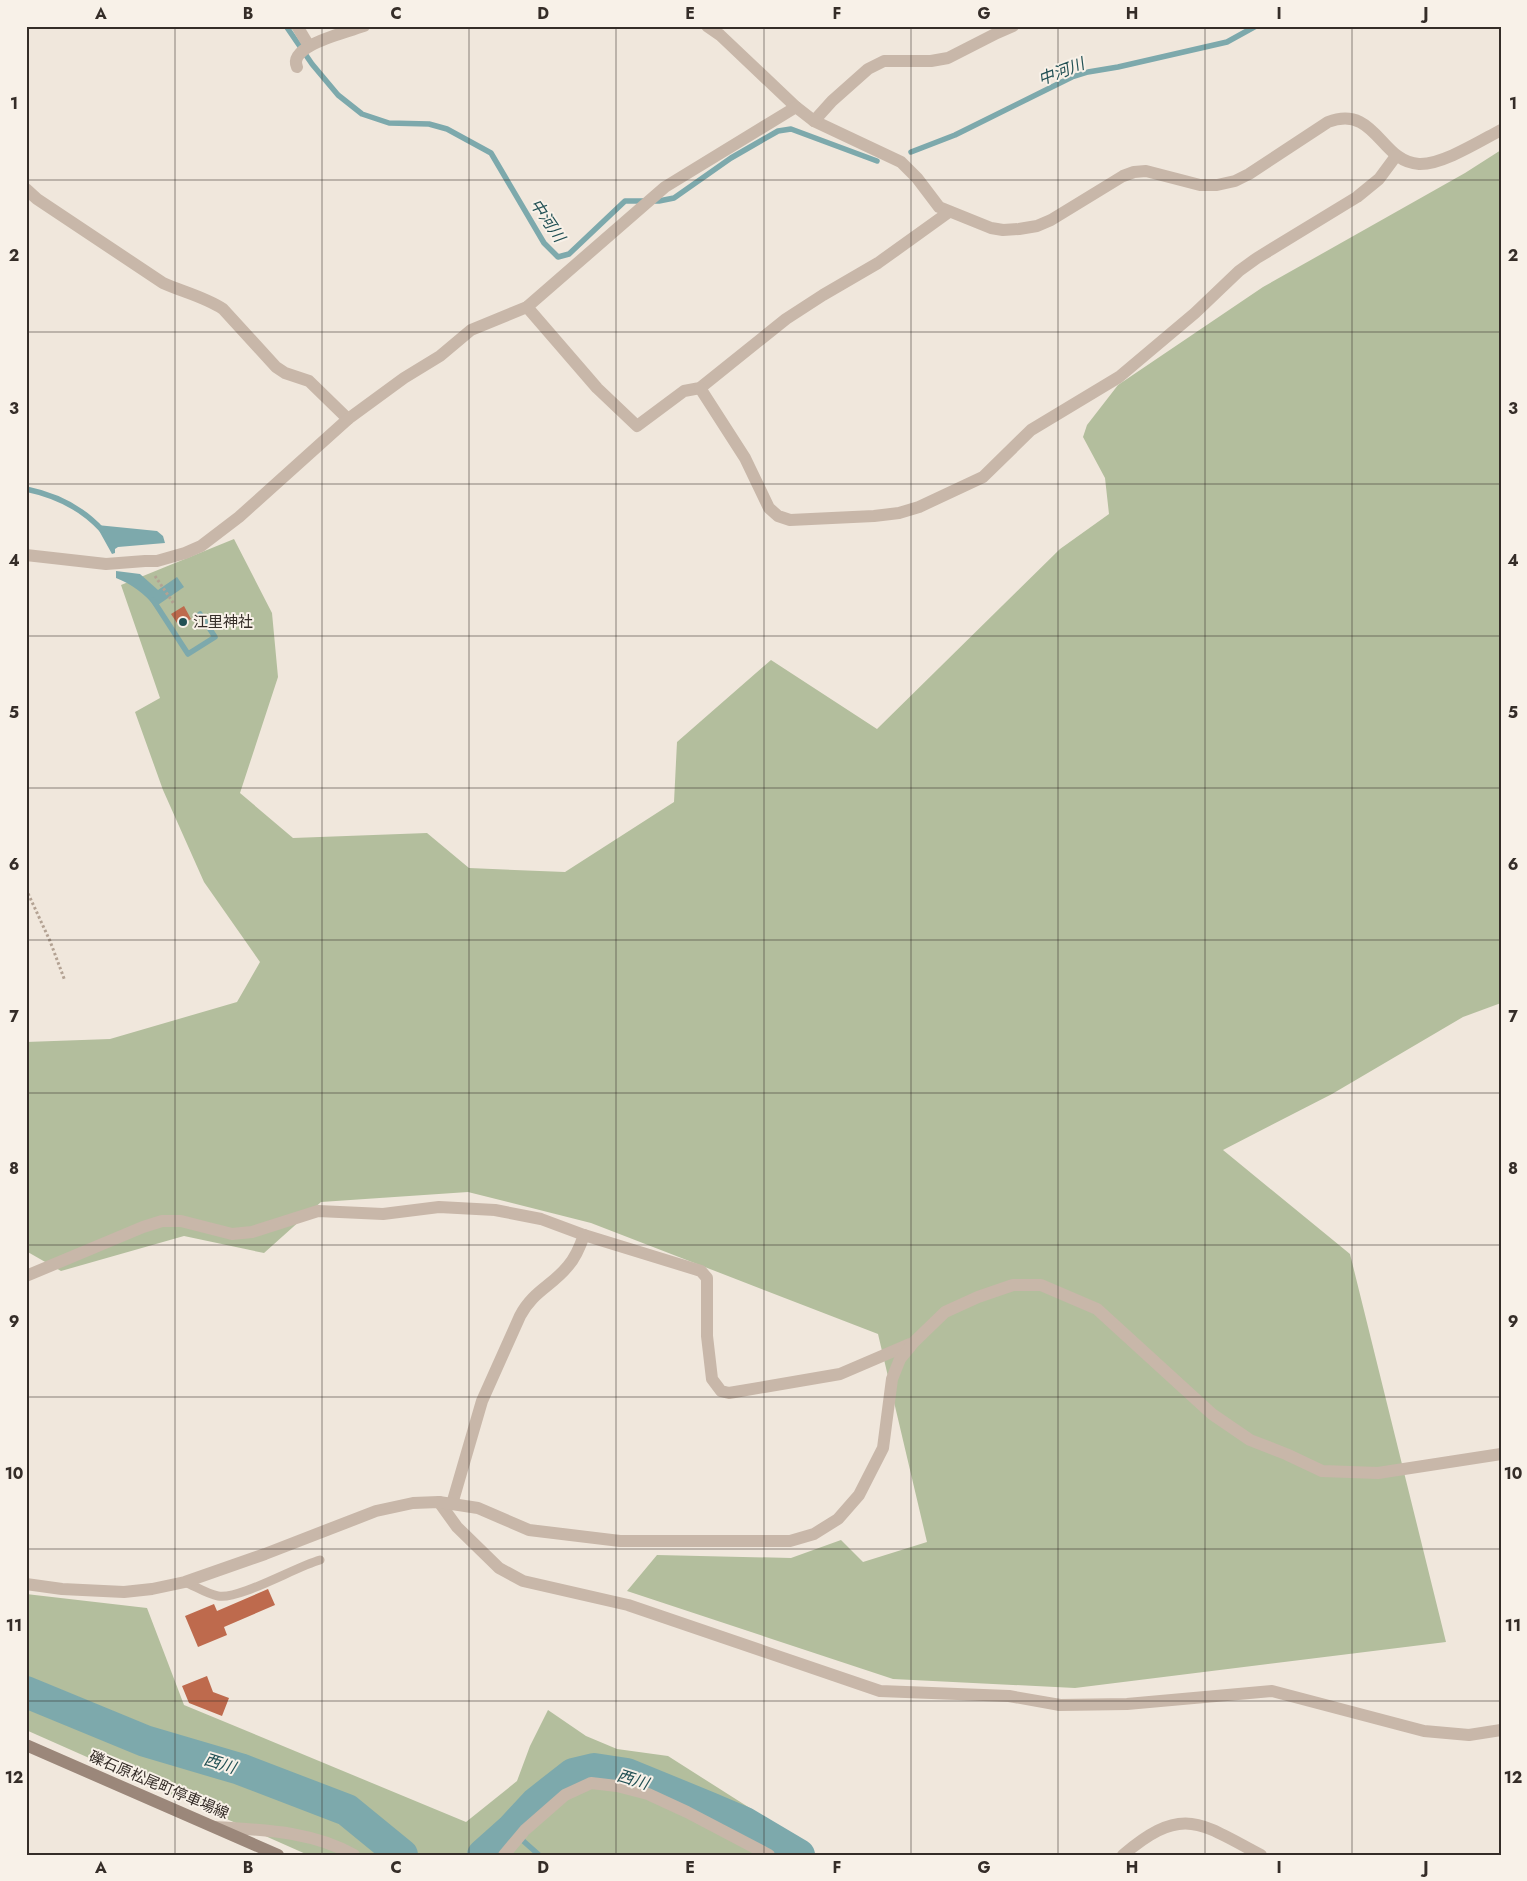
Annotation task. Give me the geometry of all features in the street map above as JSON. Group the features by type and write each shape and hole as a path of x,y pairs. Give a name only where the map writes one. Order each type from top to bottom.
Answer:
{"main road":[{"name":"礫石原松尾町停車場線","path":"26,1745 278,1855"}],"street":[{"path":"297,26 303,54 323,39 364,26"},
{"path":"707,26 720,35 796,107 814,121 901,162 918,178 935,203 949,212 991,228 1003,230 1019,229 1051,220 1123,176 1134,172 1146,171 1200,185 1217,185 1235,181 1249,174 1328,122 1338,118 1350,118 1362,122 1373,130 1396,156 1418,164 1440,161 1501,130"},
{"path":"814,121 832,101 868,70 884,62 931,61 948,58 1013,26"},
{"path":"26,555 106,564 157,561 186,554 201,546 239,517 348,419 404,378 440,356 471,330 527,307 665,187 796,107"},
{"path":"700,388 745,458 769,508 778,516 790,520 874,516 900,513 919,507 983,477 1031,430 1119,377 1195,313 1239,271 1357,197 1379,179 1396,156"},
{"path":"26,190 164,283 214,303 223,309 276,367 285,373 309,381 348,419"},
{"path":"527,307 597,388 637,426 684,391 700,388 786,319 823,295 878,264 949,212"},
{"path":"26,1276 143,1227 162,1221 181,1221 232,1234 252,1232 318,1211 383,1214 439,1207 495,1210 541,1219 584,1235 701,1271 705,1274 707,1278 707,1336 712,1379 721,1391 729,1393 840,1374 914,1342"},
{"path":"452,1504 482,1402 520,1316 526,1304 535,1294 556,1279 568,1267 578,1253 584,1235"},
{"path":"26,1584 62,1589 124,1592 186,1582 376,1512 413,1503 439,1502 478,1508 529,1530 620,1541 790,1541 814,1534 838,1519 859,1495 883,1448 892,1379 900,1359 944,1312 1013,1284 1041,1285 1097,1309 1212,1414 1250,1440 1322,1471 1378,1473 1501,1454"},
{"path":"439,1502 457,1527 498,1568 522,1581 628,1605 880,1691 1009,1696 1060,1706 1127,1704 1272,1691 1424,1731 1469,1735 1501,1730"},
{"path":"508,1850 525,1830 565,1795 591,1783 617,1786 648,1794 769,1855"},
{"path":"1123,1855 1142,1839 1157,1830 1187,1822 1206,1827 1262,1855"},
{"path":"216,1827 290,1833 341,1848 354,1855"}],"lane":[{"path":"186,1582 217,1596 228,1596 320,1560"}],"path":[{"path":"162,586 174,604"},
{"path":"26,889 66,981"}],"green space":[{"path":"1501,150 1501,1003 1463,1017 1332,1094 1223,1150 1350,1254 1446,1642 1075,1688 893,1679 627,1591 657,1555 791,1558 841,1540 863,1562 927,1542 878,1334 591,1223 468,1192 321,1202 264,1253 184,1236 61,1271 26,1251 26,1042 110,1039 237,1002 260,962 204,882 163,790 135,712 160,698 121,585 234,539 272,613 278,677 240,793 293,838 427,833 469,868 565,872 674,802 677,742 771,660 877,729 1060,549 1109,514 1105,478 1083,437 1087,425 1118,385 1263,287 1465,173"},
{"path":"26,1594 147,1608 184,1705 466,1822 517,1781 530,1746 548,1710 586,1736 617,1749 668,1756 767,1819 818,1855 308,1855 26,1730"}],"water":[{"path":"97,525 157,531 163,536 165,543 118,547 115,549 115,553 112,554"},
{"path":"116,571 140,574 158,590 177,577 184,587 155,607 138,590 116,578"}],"building":[{"name":"江里神社","path":"184,606 191,619 179,626 171,614"},
{"path":"268,1589 275,1605 224,1627 227,1635 198,1647 185,1616 214,1604 217,1611"},
{"path":"207,1676 213,1692 229,1698 222,1716 189,1703 182,1686"}],"waterway":[{"name":"中河川","path":"286,26 312,64 338,95 362,114 389,123 429,124 447,129 491,153 544,243 558,257 569,254 625,201 659,201 674,198 731,158 778,131 791,129 877,161"},
{"name":"中河川","path":"911,152 955,135 1072,77 1227,42 1256,26"},
{"path":"26,489 67,503 86,515 102,530"},
{"path":"153,600 188,654 215,637 200,614"},
{"name":"西川","path":"26,1692 145,1741 240,1769 347,1810 402,1855"},
{"name":"西川","path":"483,1855 511,1830 536,1803 573,1774 594,1769 627,1774 710,1808 745,1823 799,1855"},
{"path":"511,1830 539,1855"}],"place":[{"name":"江里神社","path":"183,622"}]}
